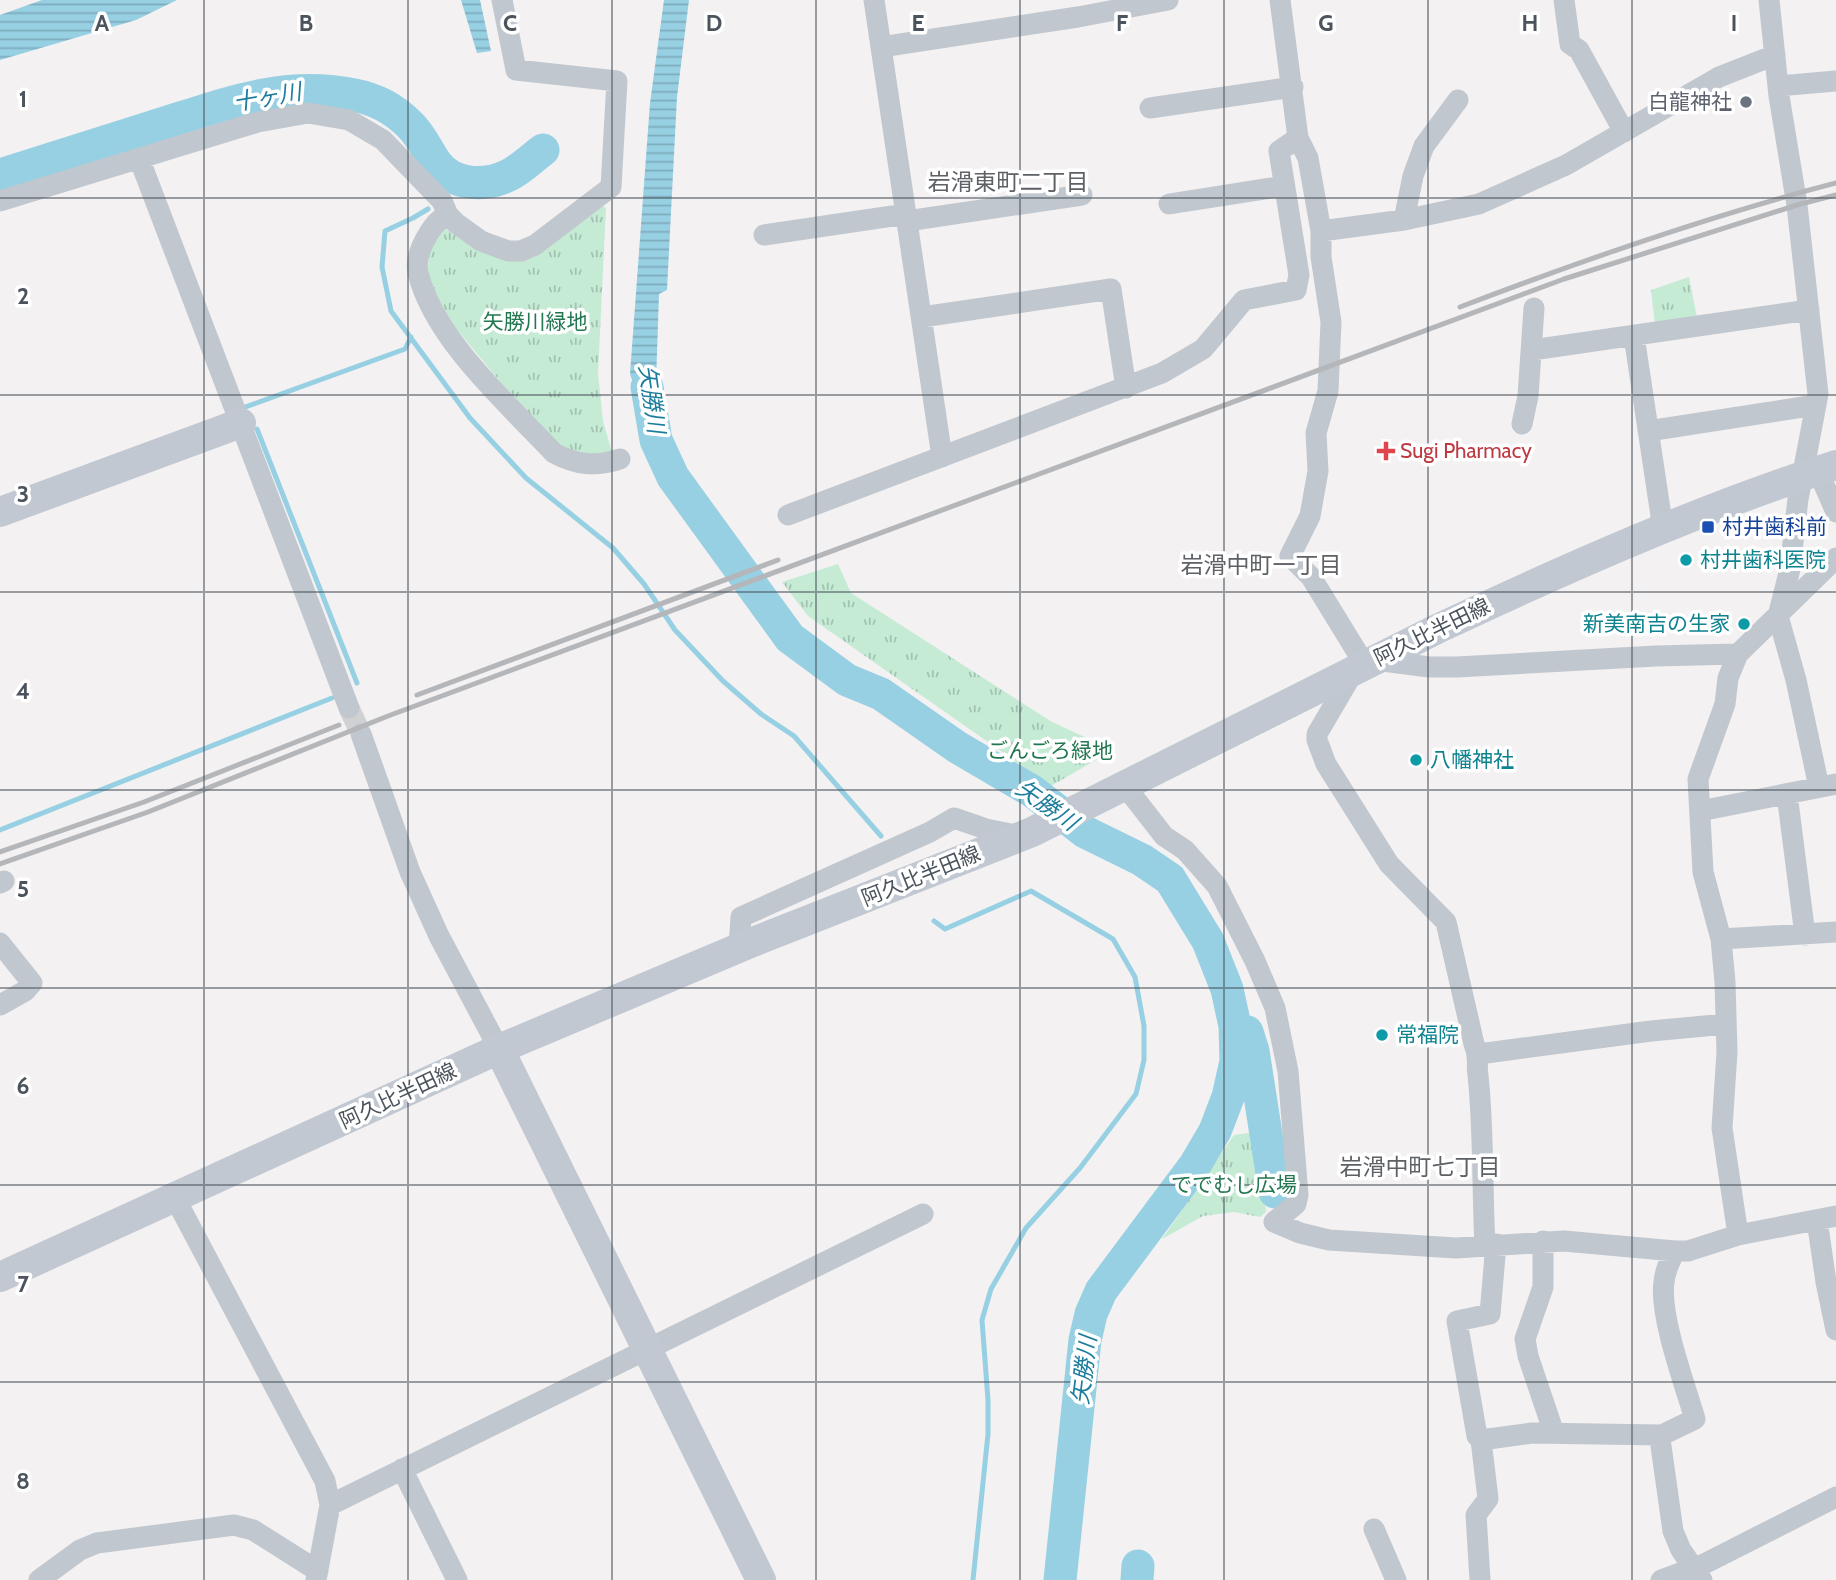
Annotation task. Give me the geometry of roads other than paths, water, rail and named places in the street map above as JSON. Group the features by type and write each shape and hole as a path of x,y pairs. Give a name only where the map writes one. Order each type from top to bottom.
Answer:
{"main road":[{"path":"0,512 241,423"},
{"name":"阿久比半田線","path":"0,1277 499,1049 739,948 1027,834 1505,597 1663,529 1819,470"},
{"path":"499,1049 761,1580"}],"street":[{"path":"0,201 258,121 307,113 349,120 383,140 442,201 448,215 456,223 481,241 508,251 521,251 535,245 611,187 617,81 516,70 502,0"},
{"path":"874,0 942,457"},
{"path":"881,47 1078,17 1168,0"},
{"path":"1280,0 1298,138 1308,158 1321,231 1321,257 1331,322 1328,391 1316,433 1318,471 1310,516 1290,556 1311,578 1364,665"},
{"path":"1564,0 1570,44 1579,50 1624,132"},
{"path":"1769,0 1778,86 1797,205 1818,394 1816,405 1819,470 1836,512"},
{"path":"1321,231 1404,220 1479,204 1555,170 1719,77 1775,55"},
{"path":"1778,86 1836,81"},
{"path":"1150,108 1293,87"},
{"path":"1404,220 1413,176 1423,146 1458,100"},
{"path":"788,515 1162,373 1203,349 1244,300 1296,290 1299,275 1279,151 1298,138"},
{"path":"139,158 349,708"},
{"path":"1169,204 1284,186"},
{"path":"764,235 1082,194"},
{"path":"448,215 437,220 421,245 419,258 418,271 436,316 470,363 554,453 569,461 589,465 606,464 620,458"},
{"path":"922,317 1111,289 1126,388"},
{"path":"1522,424 1532,351 1534,308"},
{"path":"1532,351 1809,310"},
{"path":"1634,336 1663,529"},
{"path":"1648,431 1816,405"},
{"path":"1700,811 1827,786 1778,616 1790,569 1798,499 1819,470"},
{"path":"1738,1235 1722,1128 1726,982 1721,939 1703,872 1698,779 1725,704 1728,678 1738,654 1836,558"},
{"path":"1364,665 1487,666 1738,654"},
{"path":"1364,665 1317,734 1317,740 1326,764 1389,864 1446,922 1474,1044 1479,1054 1477,1068 1491,1245 1490,1314 1457,1321 1489,1489 1488,1499 1476,1515 1480,1580"},
{"path":"361,734 410,872 439,936 499,1049"},
{"path":"1125,786 1164,836 1185,850 1217,886 1241,931 1275,1009 1288,1071 1298,1195 1296,1204 1274,1229 1329,1240 1456,1248 1564,1241 1688,1251 1738,1235 1827,1218 1826,1282 1836,1330"},
{"path":"1787,794 1805,935"},
{"path":"739,948 741,917 930,832 954,818 986,829 1027,834"},
{"path":"1721,939 1836,932"},
{"path":"0,943 32,983 25,991 0,1005"},
{"path":"1479,1054 1726,1024"},
{"path":"39,1580 80,1550 97,1543 234,1525 253,1530 317,1575 330,1505 325,1481 175,1198"},
{"path":"330,1505 923,1214"},
{"path":"1543,1241 1543,1287 1525,1339 1528,1356 1554,1433"},
{"path":"1481,1440 1532,1433 1662,1435 1695,1419 1668,1326 1663,1284 1675,1251"},
{"path":"1662,1435 1660,1439 1673,1531 1681,1550 1698,1574"},
{"path":"402,1469 457,1580"},
{"path":"1661,1580 1698,1574 1836,1497"},
{"path":"1374,1529 1396,1580"}],"water":[{"path":"42,0 177,0 136,20 0,60 0,15"},
{"path":"461,0 480,0 491,51 477,53"},
{"path":"664,0 689,0 677,97 667,290 659,294 654,441 630,374 650,103"}],"waterway":[{"name":"十ヶ川","path":"0,175 227,104 276,93 302,91 354,95 384,105 413,128 443,171 460,180 480,183 500,179 518,170 543,150"},
{"path":"428,209 385,231 382,267 391,311 470,418 526,478 613,548 644,584 675,630 723,681 761,714 794,736 881,836"},
{"path":"240,409 405,349 411,337"},
{"name":"矢勝川","path":"647,387 656,440 673,477 790,638 847,680 881,694 957,747 1032,791 1085,832 1142,860 1170,879 1208,941 1227,989 1235,1026 1236,1061 1228,1097 1215,1131 1195,1165 1101,1291 1091,1314 1085,1340 1060,1580"},
{"path":"257,429 357,683"},
{"path":"0,830 332,698"},
{"path":"934,921 945,929 1031,891 1113,939 1135,977 1144,1026 1144,1060 1136,1094 1080,1168 1026,1228 991,1289 982,1320 988,1434 973,1580"},
{"path":"1247,1032 1253,1051 1275,1192"},
{"path":"1137,1580 1138,1566"},
{"path":"1132,1572 1137,1571 1137,1580"}],"tunnel":[{"path":"349,708 361,734"}],"railway":[{"path":"1460,307 1646,240 1836,183"},
{"path":"0,864 148,812 388,716 1564,279 1836,195"},
{"path":"417,695 778,560"},
{"path":"0,852 144,802 339,725"}],"place":[{"name":"白龍神社","path":"1746,102"},
{"name":"Sugi Pharmacy","path":"1386,451"},
{"name":"村井歯科前","path":"1708,527"},
{"name":"村井歯科医院","path":"1686,560"},
{"name":"新美南吉の生家","path":"1744,624"},
{"name":"八幡神社","path":"1416,760"},
{"name":"常福院","path":"1382,1035"}],"district":[{"name":"岩滑東町二丁目","path":"1008,182"},
{"name":"岩滑中町一丁目","path":"1261,565"},
{"name":"岩滑中町七丁目","path":"1420,1167"}],"park label":[{"name":"矢勝川緑地","path":"535,322"},
{"name":"ごんごろ緑地","path":"1050,751"},
{"name":"ででむし広場","path":"1234,1185"}]}
